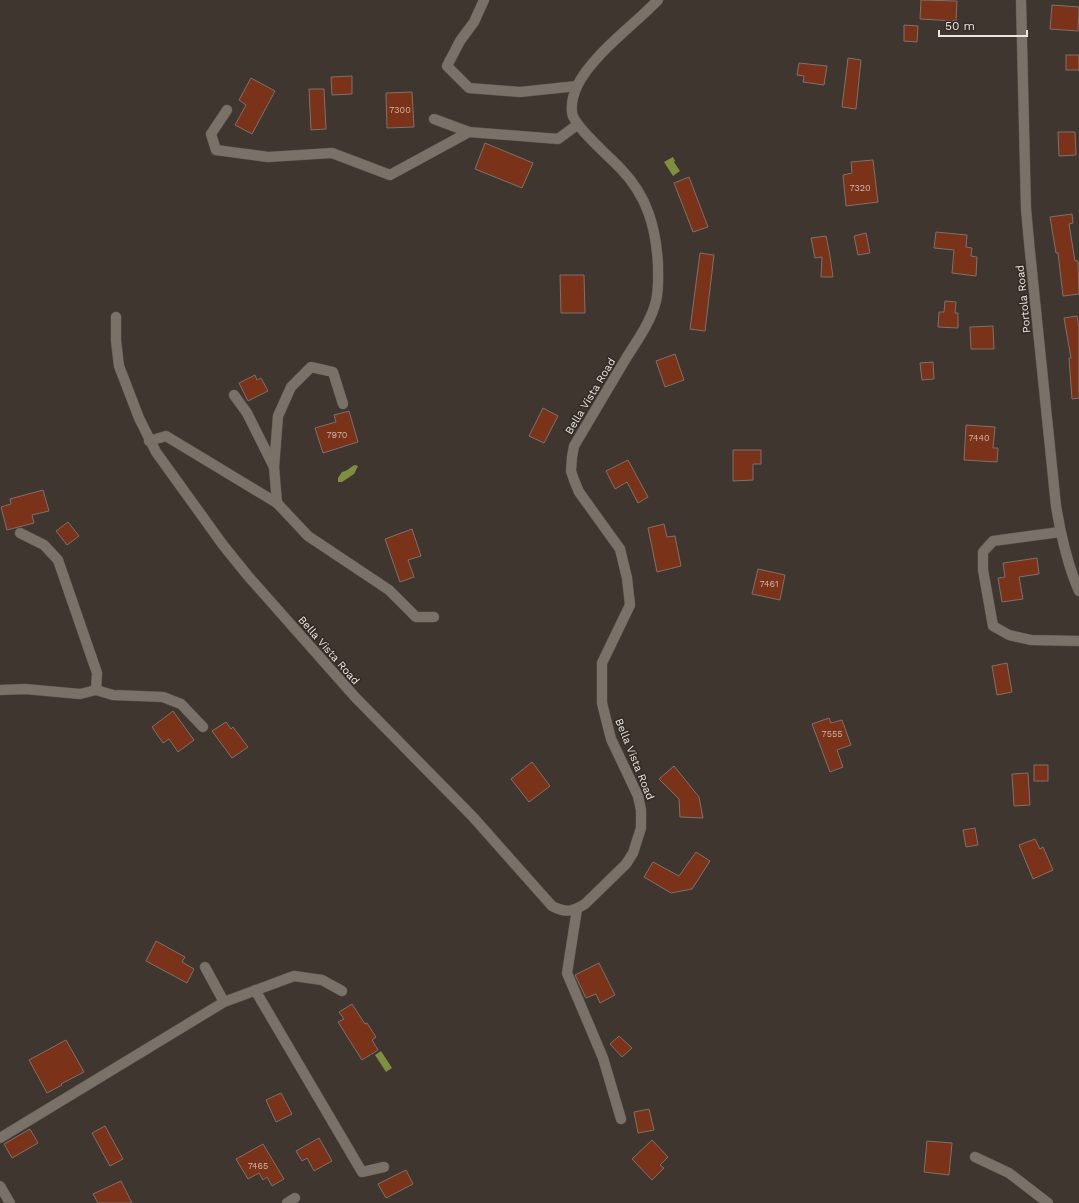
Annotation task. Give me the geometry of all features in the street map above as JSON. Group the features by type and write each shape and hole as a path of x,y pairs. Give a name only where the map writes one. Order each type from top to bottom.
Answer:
{"street":[{"path":"484,0 474,22 460,41 446,66 468,88 520,92 577,86"},
{"path":"434,119 469,132 558,139 577,124 572,114 577,86 595,61 658,0"},
{"name":"Portola Road","path":"1021,0 1026,209 1051,460 1060,532 1079,591"},
{"path":"227,110 211,134 216,150 268,158 332,153 390,175 469,132"},
{"name":"Bella Vista Road","path":"116,317 116,340 119,366 138,418 156,452 223,545 248,576 355,697 473,817 552,906 560,910 568,911 577,909 585,904 626,864 633,853 641,828 641,810 638,796 611,739 602,703 602,663 630,605 627,578 620,548 579,492 571,471 572,457 574,446 645,328 656,302 658,282 657,245 651,220 644,201 636,187 622,170 577,124"},
{"path":"277,503 274,467 278,416 291,387 311,367 333,372 343,404"},
{"path":"234,394 247,413 274,467"},
{"path":"149,440 166,436 277,503 308,536 389,590 416,617 434,617"},
{"path":"1060,532 993,541 983,552 983,570 992,626 1009,635 1031,640 1079,641"},
{"path":"20,533 44,545 58,560 97,673 96,690"},
{"path":"0,690 25,689 80,694 96,690 113,695 163,697 181,704 203,727"},
{"path":"577,909 567,973 603,1058 621,1119"},
{"path":"205,967 224,1002"},
{"path":"0,1138 224,1002 294,976 322,980 342,991"},
{"path":"255,990 362,1172 384,1167"},
{"path":"975,1157 1009,1173 1048,1203"},
{"path":"0,1186 10,1203"}],"shaded area":[{"path":"673,157 674,162 680,171 673,176 664,162"},
{"path":"355,465 358,466 354,474 342,482 338,482 338,478 342,472"},
{"path":"381,1051 392,1068 386,1072 375,1055"}],"building":[{"path":"921,0 957,1 956,21 920,19"},
{"path":"1052,5 1079,7 1078,31 1050,29"},
{"path":"904,25 918,26 917,42 904,41"},
{"path":"1066,55 1079,55 1079,70 1066,70"},
{"path":"848,58 861,60 856,109 842,107"},
{"path":"799,63 827,66 824,85 803,82 804,76 797,75"},
{"path":"352,76 352,94 332,95 331,77"},
{"path":"251,78 275,91 252,134 235,125 246,105 239,100"},
{"path":"309,89 324,89 326,129 311,130"},
{"path":"412,92 414,127 387,128 386,93"},
{"path":"1058,132 1075,132 1076,155 1059,156"},
{"path":"485,143 533,163 522,188 475,169"},
{"path":"873,160 878,202 846,206 843,175 852,173 851,162"},
{"path":"689,177 708,227 693,232 674,183"},
{"path":"1072,214 1073,223 1069,224 1075,261 1078,261 1079,294 1063,296 1058,253 1056,253 1050,217"},
{"path":"936,232 967,235 966,247 972,248 971,256 977,257 976,276 952,273 954,250 934,248"},
{"path":"866,233 870,253 858,255 854,236"},
{"path":"826,236 833,277 821,277 822,257 815,258 811,238"},
{"path":"700,253 714,255 705,331 690,329"},
{"path":"560,275 584,275 585,313 561,313"},
{"path":"945,301 956,302 955,313 958,313 958,328 938,327 939,312 944,312"},
{"path":"1077,316 1079,328 1079,398 1072,399 1069,358 1071,358 1064,318"},
{"path":"993,326 994,349 971,349 970,327"},
{"path":"675,354 684,380 665,387 656,361"},
{"path":"933,362 934,379 922,380 920,363"},
{"path":"255,375 257,380 261,378 268,391 248,401 239,383"},
{"path":"543,408 558,416 544,443 529,436"},
{"path":"349,411 358,442 323,453 315,428 336,422 334,415"},
{"path":"966,425 995,427 993,448 998,448 997,462 964,460"},
{"path":"733,450 761,450 761,464 753,464 753,480 733,481"},
{"path":"628,460 648,497 638,503 627,482 615,489 606,471"},
{"path":"43,490 49,511 32,515 34,523 7,530 1,507 11,504 10,499"},
{"path":"68,522 79,536 67,545 56,531"},
{"path":"664,524 667,537 675,536 681,566 657,572 648,528"},
{"path":"412,529 421,556 408,560 414,577 400,582 385,539"},
{"path":"1037,558 1039,574 1019,577 1023,599 1002,602 998,578 1005,577 1003,563"},
{"path":"758,569 785,575 780,600 752,594"},
{"path":"1007,663 1012,692 997,695 992,666"},
{"path":"173,711 194,740 178,752 169,739 163,743 152,727"},
{"path":"829,718 831,723 842,720 851,745 837,750 843,767 830,772 812,724"},
{"path":"226,722 231,729 233,727 248,747 232,758 212,731"},
{"path":"532,762 550,786 529,802 511,779"},
{"path":"1034,765 1048,765 1048,781 1034,781"},
{"path":"674,766 699,797 703,818 680,817 679,799 659,779"},
{"path":"1028,773 1030,805 1014,806 1012,774"},
{"path":"975,828 978,845 966,847 963,830"},
{"path":"1035,839 1040,849 1043,847 1053,870 1033,879 1019,845"},
{"path":"696,852 710,861 692,889 671,893 644,877 653,862 679,876"},
{"path":"156,941 185,957 182,962 194,969 187,983 146,961"},
{"path":"599,963 615,995 600,1003 596,994 586,998 575,975"},
{"path":"352,1004 365,1024 367,1023 376,1037 372,1040 378,1050 362,1060 338,1022 344,1019 339,1012"},
{"path":"619,1036 632,1048 622,1057 610,1044"},
{"path":"66,1040 84,1072 47,1093 29,1060"},
{"path":"281,1093 292,1114 276,1122 266,1100"},
{"path":"649,1109 654,1130 638,1133 634,1112"},
{"path":"105,1126 123,1159 110,1166 92,1133"},
{"path":"30,1129 38,1143 12,1158 4,1144"},
{"path":"319,1138 332,1161 314,1171 307,1158 302,1161 296,1151"},
{"path":"652,1140 668,1157 660,1165 664,1168 652,1180 632,1159"},
{"path":"927,1141 952,1143 949,1175 924,1172"},
{"path":"263,1144 284,1179 272,1186 267,1177 263,1180 259,1173 248,1179 236,1159"},
{"path":"406,1170 413,1184 386,1198 378,1184"},
{"path":"121,1181 132,1203 98,1203 93,1194"}]}
